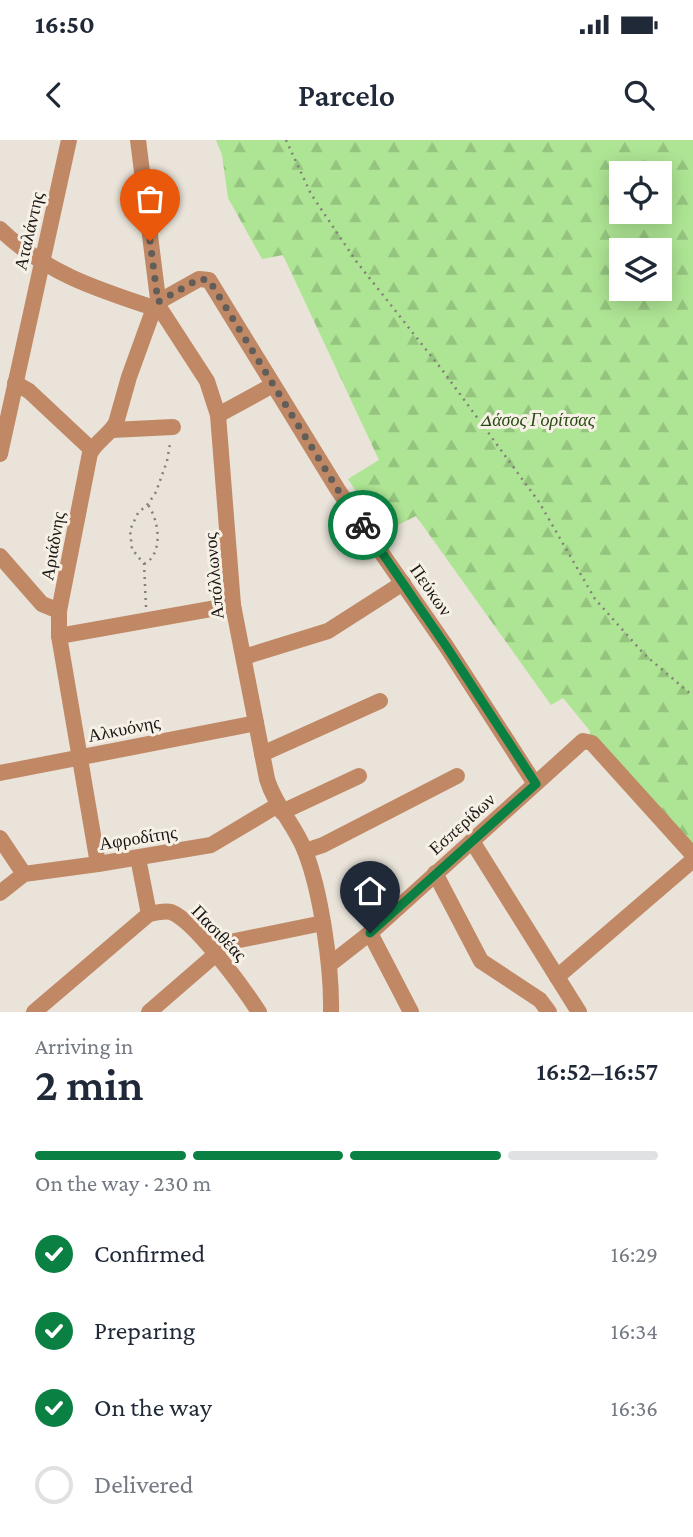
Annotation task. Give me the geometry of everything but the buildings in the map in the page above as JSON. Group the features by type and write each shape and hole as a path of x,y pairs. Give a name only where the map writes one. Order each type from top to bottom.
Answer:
{"street":[{"name":"Αταλάντης","path":"0,454 69,140"},
{"name":"Απόλλωνος","path":"138,140 156,305 207,382 218,415 233,605 270,789 305,851 323,923 331,1012"},
{"path":"0,229 19,247 41,262 75,279 156,305 112,430 96,443 92,450 29,391 15,383"},
{"name":"Πεύκων","path":"156,305 199,279 209,280 338,490 536,784"},
{"path":"218,415 273,385"},
{"path":"112,430 173,427"},
{"name":"Αριάδνης","path":"92,450 59,611 59,636 99,864"},
{"path":"0,556 42,604 59,611"},
{"path":"244,657 328,631 403,583"},
{"path":"59,636 233,605"},
{"path":"262,754 380,701"},
{"name":"Αλκυόνης","path":"0,773 256,723"},
{"name":"Εσπερίδων","path":"328,965 370,933 579,744 589,741 693,858"},
{"name":"Αφροδίτης","path":"24,874 211,845 280,808 359,776"},
{"path":"305,851 457,776"},
{"path":"0,838 24,874 0,893"},
{"path":"472,841 579,1012"},
{"path":"34,1012 149,914 138,858"},
{"path":"557,977 693,858"},
{"path":"435,873 481,961 540,1000 549,1012"},
{"name":"Πασιθέας","path":"149,914 174,914 215,952 258,1012"},
{"path":"149,1012 225,943 323,923"},
{"path":"370,933 410,1012"}],"path":[{"path":"286,140 310,194 356,261 443,371 538,502 595,599 645,655 693,696"},
{"path":"146,620 144,564 132,549 130,530 138,513 156,492 167,461 173,427"},
{"path":"144,564 153,556 157,542 155,514 148,504"}],"green space":[{"name":"Δάσος Γορίτσας","path":"216,140 693,140 693,845 589,738 590,731 563,698 551,705 416,516 382,533 348,479 379,460 283,255 262,259 228,198 222,155"}],"way so far":[{"path":"150,241 158,302 199,279 209,280 338,490 363,525"}],"route":[{"path":"363,525 536,784 370,933"}]}
